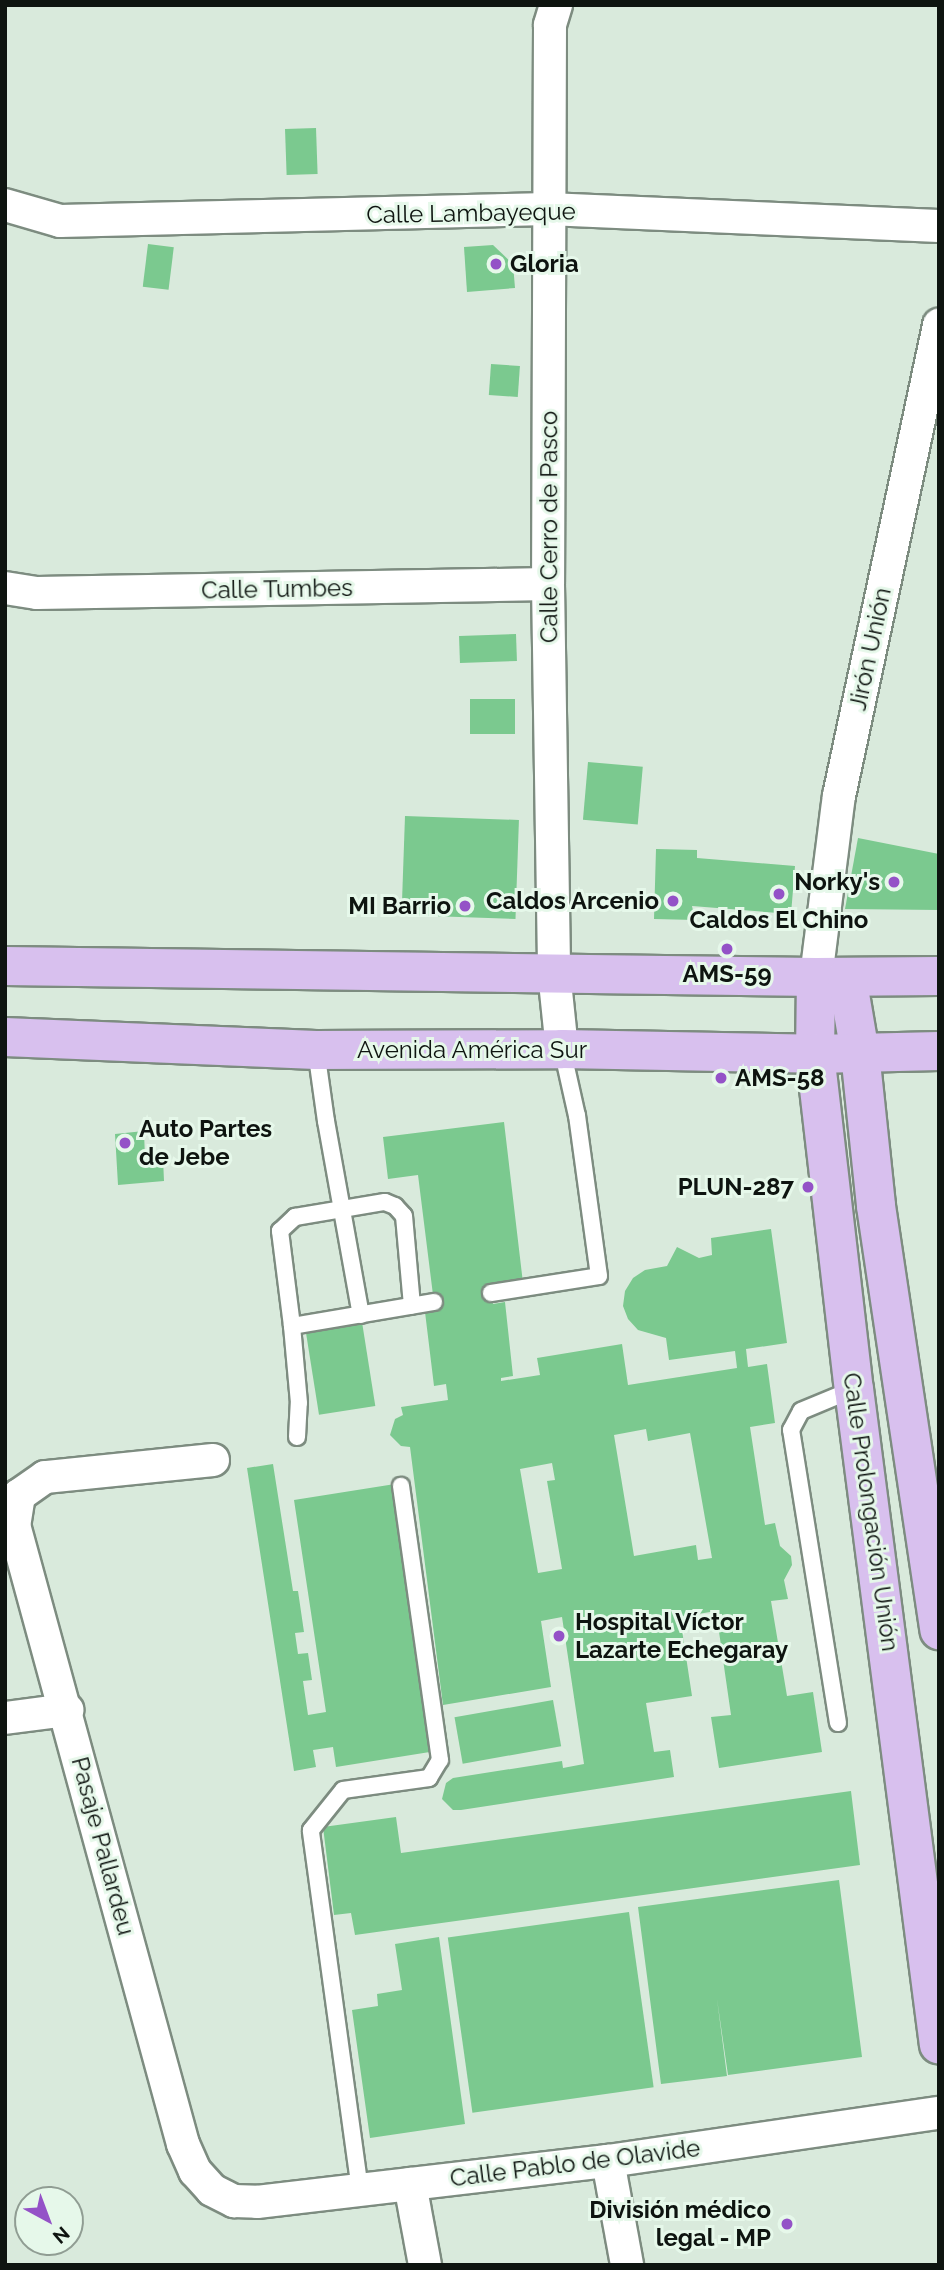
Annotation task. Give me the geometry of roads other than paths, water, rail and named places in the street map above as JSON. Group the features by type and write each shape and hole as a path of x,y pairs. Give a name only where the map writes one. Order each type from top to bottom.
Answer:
{"main road":[{"path":"5,966 831,977 939,976"},
{"name":"Calle Prolongación Unión","path":"831,977 860,1053 876,1206 939,1630"},
{"name":"Calle Prolongación Unión","path":"831,977 815,1054 854,1389 939,2045"},
{"name":"Avenida América Sur","path":"5,1037 316,1050 562,1049 815,1054 939,1051"}],"street":[{"name":"Calle Cerro de Pasco","path":"556,5 550,24 548,584 554,972 562,1049"},
{"name":"Calle Lambayeque","path":"5,205 60,221 548,209 939,226"},
{"name":"Jirón Unión","path":"831,977 839,796 937,343"},
{"name":"Calle Tumbes","path":"5,589 37,593 548,584"},
{"name":"Pasaje Pallardeu","path":"212,2190 195,2171 183,2144 14,1525 19,1495 45,1477 214,1460"},
{"path":"5,1718 66,1710"},
{"name":"Calle Pablo de Olavide","path":"212,2190 234,2201 257,2202 608,2161 939,2113"},
{"path":"608,2161 627,2265"},
{"path":"410,2184 425,2265"}],"lane":[{"path":"492,1293 599,1276 577,1116 562,1049"},
{"path":"316,1050 361,1315"},
{"path":"297,1437 299,1403 280,1231 295,1217 344,1211 385,1202 395,1206 404,1216 412,1306"},
{"path":"292,1326 433,1302"},
{"path":"838,1723 791,1430 801,1411 854,1389"},
{"path":"360,2190 311,1830 342,1790 429,1778 440,1760 401,1486"}],"place":[{"name":"Gloria","path":"496,264"},
{"name":"Norky's","path":"894,882"},
{"name":"Caldos El Chino","path":"779,894"},
{"name":"Caldos Arcenio","path":"673,901"},
{"name":"MI Barrio","path":"465,906"},
{"name":"AMS-59","path":"727,949"},
{"name":"AMS-58","path":"721,1078"},
{"name":"Auto Partes de Jebe","path":"125,1143"},
{"name":"PLUN-287","path":"808,1187"},
{"name":"Hospital Víctor Lazarte Echegaray","path":"559,1636"},
{"name":"División médico legal - MP","path":"787,2224"}]}
